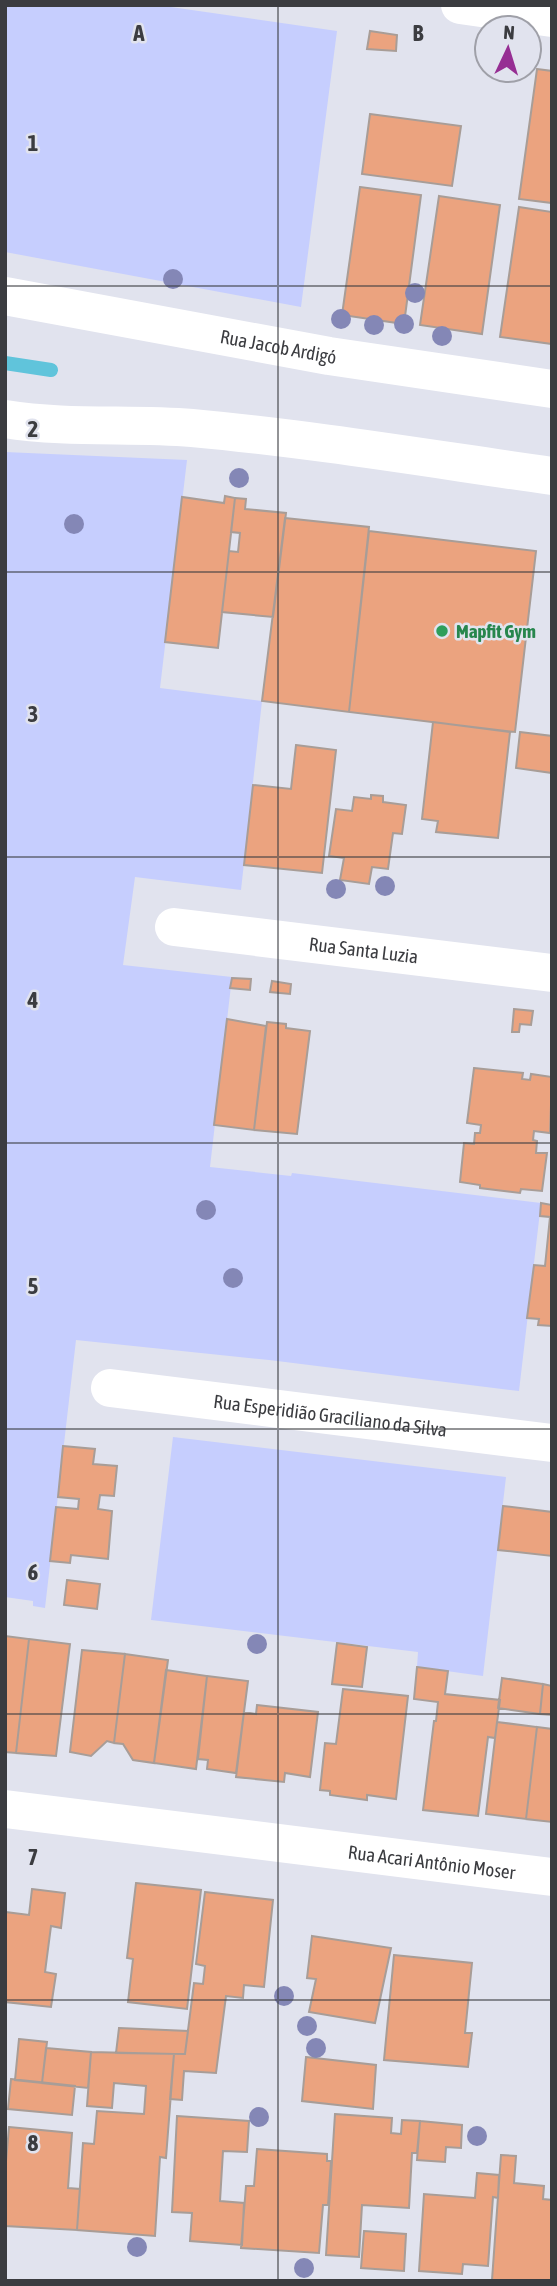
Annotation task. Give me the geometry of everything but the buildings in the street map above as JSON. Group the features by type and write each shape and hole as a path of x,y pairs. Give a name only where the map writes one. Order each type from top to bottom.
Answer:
{"street":[{"path":"460,5 552,18"},
{"name":"Rua Jacob Ardigó","path":"5,296 329,356 552,388"},
{"path":"5,419 40,425 190,428 320,443 552,476"},
{"name":"Rua Santa Luzia","path":"174,927 552,973"},
{"name":"Rua Esperidião Graciliano da Silva","path":"110,1388 552,1443"},
{"name":"Rua Acari Antônio Moser","path":"5,1809 552,1877"}],"shaded area":[{"path":"5,5 157,5 337,31 301,307 5,252"},
{"path":"5,452 187,460 160,688 262,701 241,890 135,877 123,965 232,977 210,1167 291,1176 292,1173 541,1203 519,1391 269,1360 76,1340 45,1608 33,1606 33,1601 5,1597"},
{"path":"173,1437 506,1477 483,1676 417,1667 418,1652 151,1620"}],"waterway":[{"path":"5,363 51,370"}],"place":[{"name":"Mapfit Gym","path":"442,631"}]}
